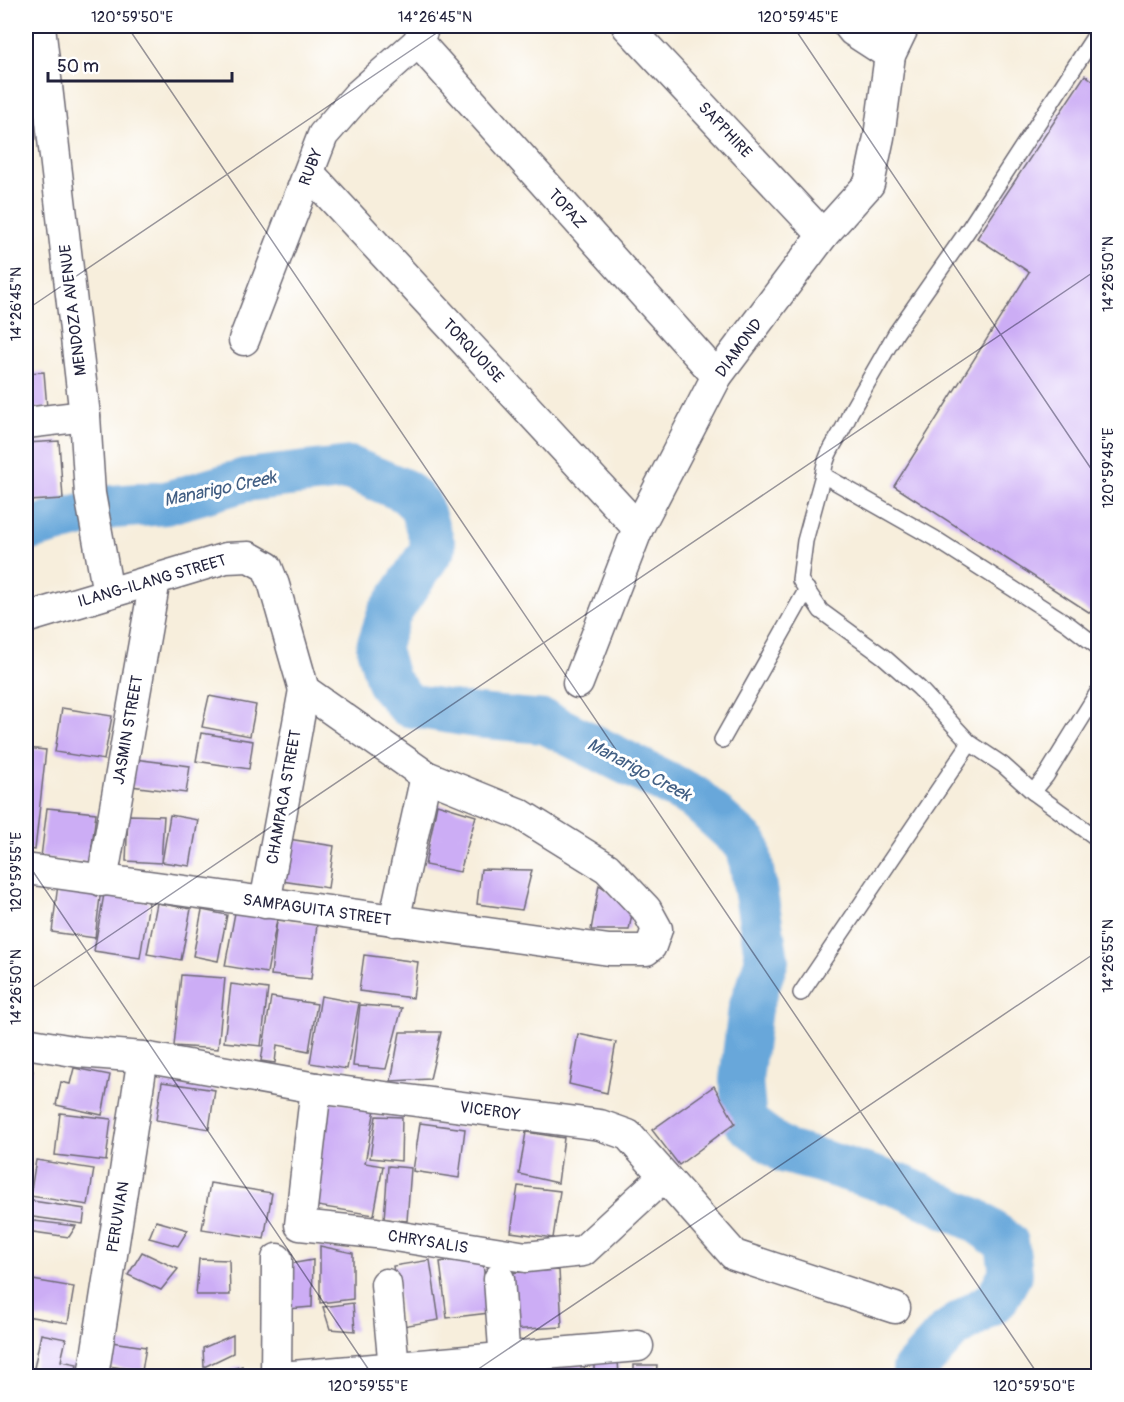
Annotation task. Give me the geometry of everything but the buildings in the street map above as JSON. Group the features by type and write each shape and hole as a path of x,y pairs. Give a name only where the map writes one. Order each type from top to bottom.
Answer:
{"street":[{"name":"MENDOZA AVENUE","path":"40,26 85,416 90,494 108,593"},
{"name":"SAPPHIRE","path":"627,26 823,235"},
{"path":"849,26 890,55"},
{"name":"DIAMOND","path":"578,683 638,528 717,376 823,235 869,184 879,137 890,55 904,26"},
{"name":"RUBY","path":"244,340 323,135 358,95 421,34"},
{"name":"TOPAZ","path":"421,34 717,376"},
{"name":"TORQUOISE","path":"309,173 638,528"},
{"path":"26,423 85,416"},
{"name":"ILANG-ILANG STREET","path":"26,618 226,558 249,557 267,567 304,690"},
{"name":"JASMIN STREET","path":"102,881 155,580"},
{"path":"304,690 426,776 394,921"},
{"name":"CHAMPACA STREET","path":"265,903 304,690"},
{"name":"SAMPAGUITA STREET","path":"26,868 102,881 609,950 646,950 651,946 657,929 646,909 607,868 520,814 426,776"},
{"name":"VICEROY","path":"26,1043 79,1052 143,1057 316,1088 600,1125 628,1135 734,1255 894,1308"},
{"name":"PERUVIAN","path":"93,1377 143,1057"},
{"name":"CHRYSALIS","path":"316,1088 300,1225 376,1233 526,1257 583,1251 664,1176"},
{"path":"276,1377 277,1259"},
{"path":"499,1279 505,1367"},
{"path":"386,1284 394,1368"},
{"path":"293,1377 394,1368 505,1367 638,1346"}],"lane":[{"path":"1098,31 969,230 896,333 846,425 834,441 824,464 802,558 800,580 821,611 884,657 920,688 970,743 1003,765 1033,792 1098,839"},
{"path":"823,475 934,538 1068,624 1098,647"},
{"path":"722,740 807,589"},
{"path":"1033,792 1046,776 1098,692"},
{"path":"801,993 970,743"}],"waterway":[{"name":"Manarigo Creek","path":"26,530 112,507 166,503 245,480 350,468 405,491 420,505 434,547 389,614 378,647 388,682 408,705 476,716 545,722 694,797 748,846 767,960 750,1008 741,1080 745,1122 785,1152 903,1187 975,1220 1007,1243 1011,1273 996,1300 949,1331 914,1370 914,1376"}]}
